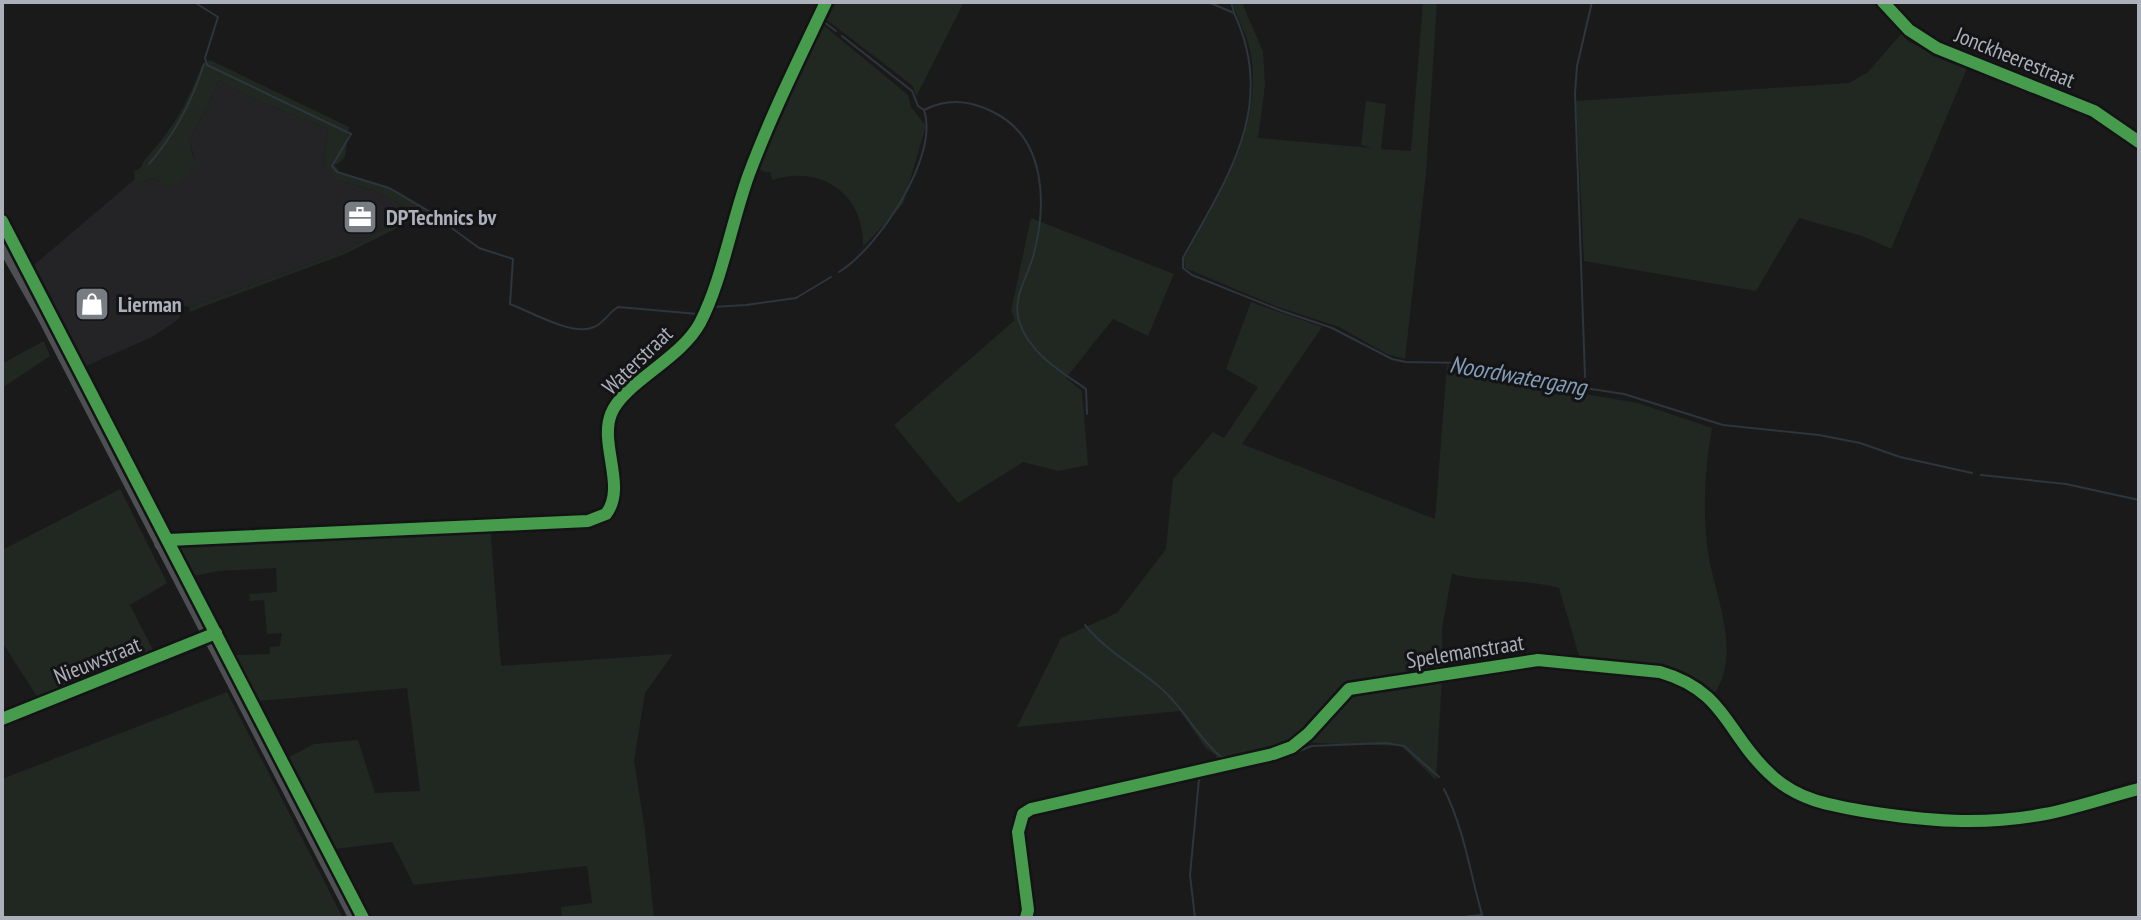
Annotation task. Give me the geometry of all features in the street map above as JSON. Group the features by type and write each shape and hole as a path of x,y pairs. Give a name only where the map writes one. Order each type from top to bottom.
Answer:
{"street":[{"name":"Waterstraat","path":"159,545 168,540 588,521 606,514 613,497 608,436 612,413 625,395 684,345 701,320 750,173 793,68 826,2"},
{"name":"Jonckheerestraat","path":"1883,2 1909,30 1928,43 2094,111 2139,142"},
{"path":"2,247 47,327 353,918"},
{"name":"Nieuwstraat","path":"2,719 207,637"},
{"name":"Spelemanstraat","path":"1026,918 1028,910 1018,832 1023,814 1031,809 1273,754 1292,747 1349,689 1538,660 1660,672 1690,683 1722,710 1766,771 1791,790 1825,805 1933,822 1988,821 2046,814 2139,789"}],"shaded area":[{"path":"836,2 964,2 916,97 913,86 827,20"},
{"path":"1232,2 1245,2 1243,5 1263,52 1265,85 1258,138 1372,148 1361,145 1366,101 1386,104 1381,149 1411,151 1423,2 1437,2 1426,173 1405,359 1387,354 1339,327 1278,307 1185,268 1184,259 1235,162 1250,110 1253,83 1251,55"},
{"path":"822,24 908,95 911,107 926,126 903,204 863,247 857,212 837,188 807,176 772,180 770,172 754,166 797,69"},
{"path":"1902,33 1909,42 1968,66 1891,249 1862,236 1799,218 1756,291 1584,261 1576,101 1849,83 1868,72"},
{"path":"210,60 349,127 345,157 334,164 340,172 394,189 431,211 345,254 189,312 190,307 345,251 413,211 373,190 333,179 331,171 323,166 328,129 252,98 218,80 189,140 195,164 189,174 167,190 154,178 140,183 135,179 134,172 171,127 202,65"},
{"path":"218,80 252,98 328,129 323,165 331,171 333,179 373,190 413,211 345,251 190,307 184,306 179,319 152,337 86,366 34,265 135,179 141,183 154,178 162,183 194,156 189,140"},
{"path":"1031,218 1174,274 1148,336 1113,319 1066,378 1082,391 1088,465 1058,471 1023,462 958,503 894,425 1015,320 1011,311"},
{"path":"1251,302 1322,327 1242,444 1435,519 1447,365 1514,382 1638,403 1712,428 1705,489 1705,521 1726,644 1722,679 1713,696 1691,682 1581,662 1559,588 1452,574 1442,629 1443,673 1350,685 1307,733 1290,745 1219,764 1180,711 1017,727 1061,638 1117,613 1166,549 1173,479 1213,432 1224,438 1258,387 1226,369"},
{"path":"44,341 50,356 2,388 2,357 5,362"},
{"path":"120,489 167,583 130,605 154,652 38,698 2,642 2,550"},
{"path":"490,526 501,666 673,654 645,693 634,761 654,918 562,918 561,907 592,903 587,866 414,885 392,842 328,850 303,802 309,798 287,758 314,744 358,740 375,793 420,791 407,688 258,701 235,655 270,654 270,647 280,646 282,633 267,634 264,600 250,601 249,594 277,592 276,568 219,571 193,576 177,545"},
{"path":"1442,678 1436,780 1401,746 1313,743 1309,736 1348,694"},
{"path":"227,692 343,918 2,918 2,779"}],"waterway":[{"path":"194,2 218,17 205,58 207,65 351,134 332,166 337,172 389,188 430,212 479,248 513,259 510,304 575,329 598,325 618,307 698,314"},
{"path":"833,2 824,22 836,31"},
{"name":"Noordwatergang","path":"1208,2 1234,13 1246,47 1251,79 1249,110 1242,140 1216,199 1183,258 1183,268 1192,275 1332,328 1392,359 1464,363 1506,376 1624,394 1723,425 1819,435 1972,473"},
{"path":"1231,2 1234,12"},
{"path":"1585,377 1575,93 1577,66 1592,2"},
{"path":"839,272 871,243 902,199 923,151 927,129 924,110 918,106 912,91 842,36"},
{"path":"149,164 182,117 204,64"},
{"path":"924,110 950,102 976,105 1011,124 1024,138 1033,156 1041,196 1038,237 1017,313 1024,332 1038,352 1086,389 1087,414"},
{"path":"2,215 28,260"},
{"path":"706,317 713,307 796,298 831,277"},
{"name":"Noordwatergang","path":"1981,475 2066,484 2139,500"},
{"path":"1085,625 1163,690 1213,749 1221,757 1226,757"},
{"path":"1195,918 1190,875 1199,779 1275,760 1312,746 1386,743 1404,746 1439,777"},
{"path":"1444,789 1462,837 1483,918"},
{"path":"1454,918 1481,915"}],"cycle path":[{"path":"168,540 588,521 606,514 614,491 608,439 611,414 627,392 679,348 700,323 715,288 758,152 826,2"},
{"path":"1883,2 1909,30 1937,48 2094,111 2139,142"},
{"path":"2,221 363,918"},
{"path":"2,719 216,633"},
{"path":"1026,918 1028,910 1018,832 1023,814 1031,809 1273,754 1292,747 1349,689 1538,660 1660,672 1682,680 1712,702 1755,758 1779,782 1813,800 1837,806 1931,820 1999,820 2057,812 2139,789"}],"place":[{"name":"DPTechnics bv","path":"360,217"},
{"name":"Lierman","path":"92,304"}]}
